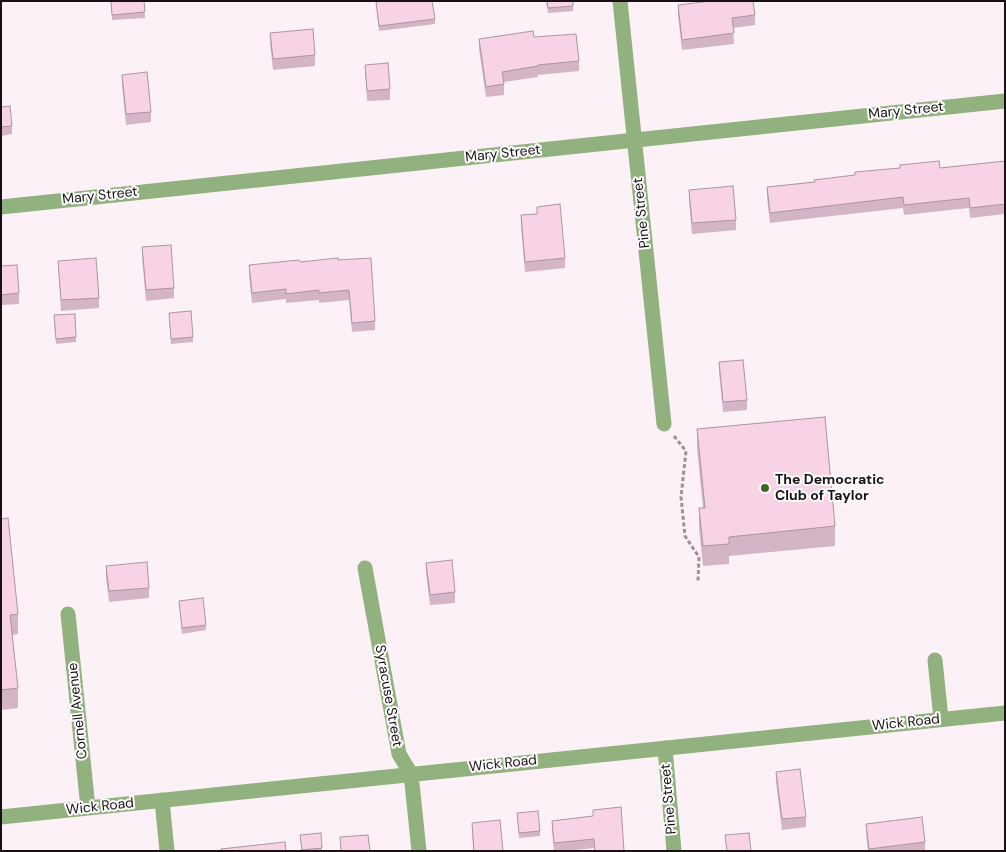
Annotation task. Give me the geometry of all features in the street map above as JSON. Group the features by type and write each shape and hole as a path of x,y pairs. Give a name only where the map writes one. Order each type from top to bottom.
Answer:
{"street":[{"name":"Pine Street","path":"620,1 664,424"},
{"name":"Mary Street","path":"1,207 1005,101"},
{"name":"Syracuse Street","path":"365,568 398,754 411,774 419,851"},
{"name":"Cornell Avenue","path":"68,614 88,808"},
{"path":"935,660 941,719"},
{"name":"Wick Road","path":"1,817 1005,713"},
{"name":"Pine Street","path":"665,748 674,851"},
{"path":"162,800 167,851"}],"path":[{"path":"664,424 686,451 681,496 685,536 699,557 698,581"}],"building":[{"path":"111,1 144,1 145,12 112,15"},
{"path":"432,1 435,19 379,26 376,2"},
{"path":"547,1 573,1 573,6 548,8"},
{"path":"711,1 753,1 755,15 732,18 734,33 682,40 678,5"},
{"path":"313,29 315,55 273,59 270,33"},
{"path":"533,31 534,37 576,34 579,61 538,65 502,72 504,84 486,87 479,39"},
{"path":"388,63 390,89 367,91 365,65"},
{"path":"147,72 151,112 126,114 122,75"},
{"path":"10,106 12,126 1,127 1,107"},
{"path":"939,161 940,168 1005,161 1005,204 970,208 969,198 904,205 903,197 770,213 767,187 815,182 814,180 855,175 855,172 900,168 900,165"},
{"path":"733,186 736,220 692,223 689,190"},
{"path":"560,204 565,258 525,262 521,215 537,214 537,207"},
{"path":"171,245 174,288 146,290 142,247"},
{"path":"96,258 99,298 61,300 58,261"},
{"path":"338,258 338,260 371,258 375,321 352,323 349,290 319,293 319,290 286,294 286,289 252,293 249,265"},
{"path":"17,265 19,293 1,295 1,266"},
{"path":"191,311 193,337 171,339 169,313"},
{"path":"75,314 76,337 56,339 54,315"},
{"path":"743,360 747,400 723,402 719,362"},
{"name":"The Democratic Club of Taylor","path":"825,417 835,526 729,537 729,544 703,546 699,508 705,508 697,429"},
{"path":"8,518 18,614 10,615 18,688 1,690 1,519"},
{"path":"452,560 455,592 430,595 426,563"},
{"path":"147,562 149,588 109,591 106,566"},
{"path":"203,598 206,625 182,628 179,601"},
{"path":"800,769 806,817 782,819 776,772"},
{"path":"621,807 624,851 595,851 594,839 554,843 552,821 593,816 593,810"},
{"path":"538,811 540,831 519,833 517,813"},
{"path":"922,817 925,842 869,849 866,824"},
{"path":"500,820 503,851 474,851 472,823"},
{"path":"321,833 322,848 302,850 300,835"},
{"path":"749,833 751,851 727,851 725,835"},
{"path":"368,835 370,851 341,851 340,837"},
{"path":"285,842 286,851 221,851 221,849"}],"place":[{"name":"The Democratic Club of Taylor","path":"765,488"}]}
